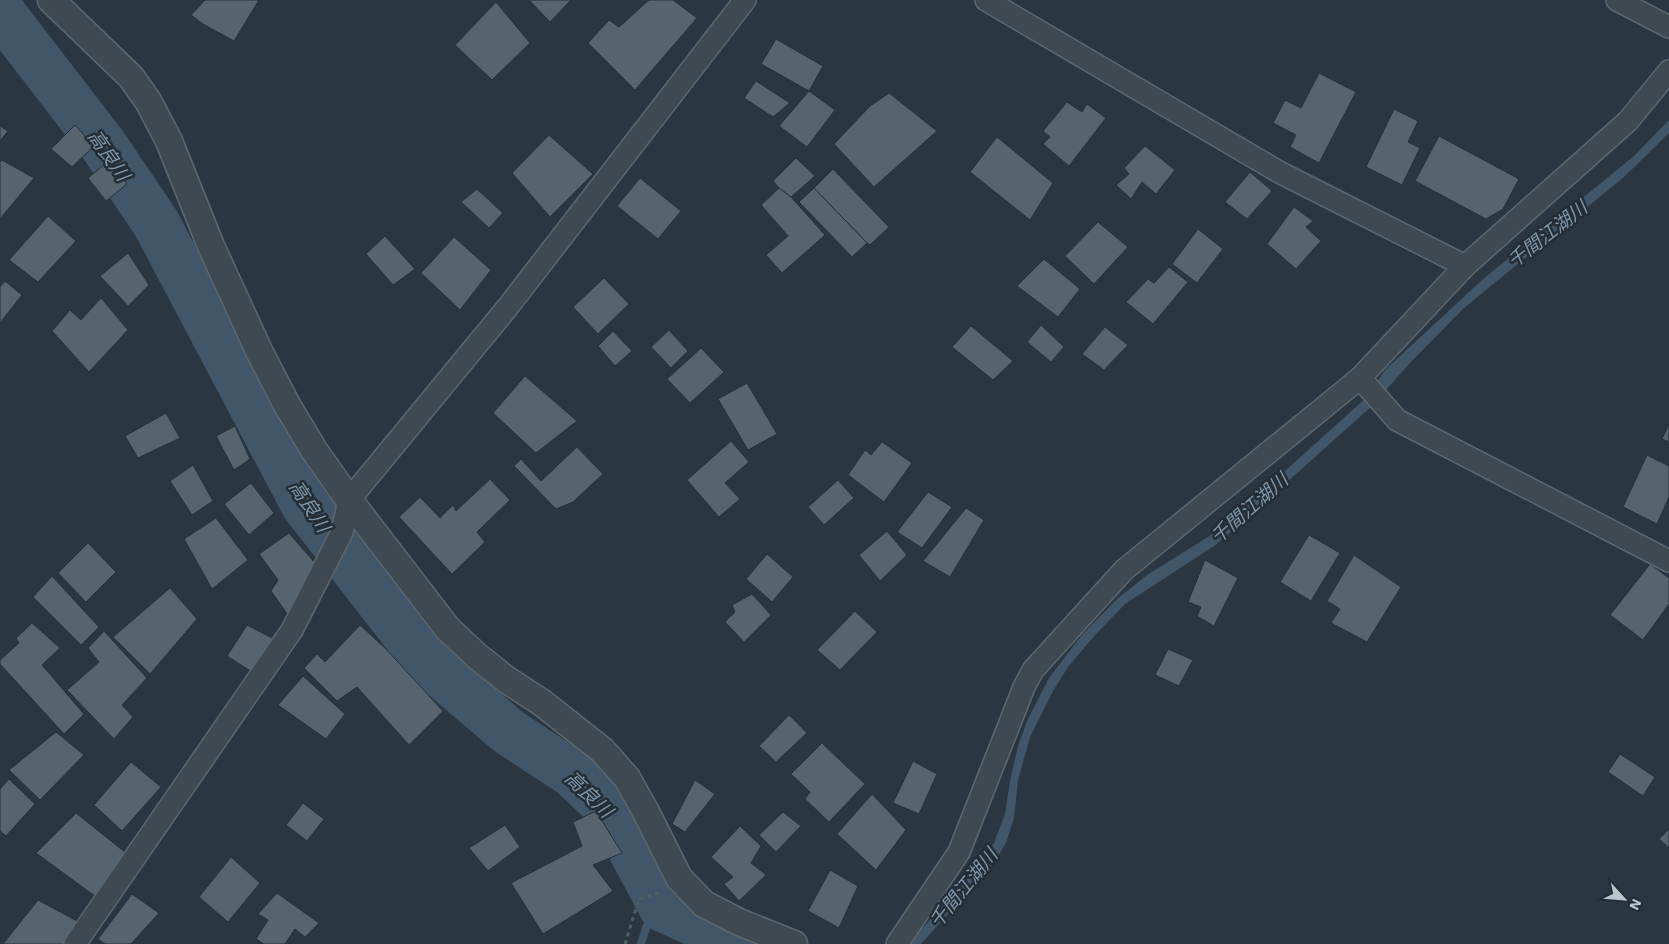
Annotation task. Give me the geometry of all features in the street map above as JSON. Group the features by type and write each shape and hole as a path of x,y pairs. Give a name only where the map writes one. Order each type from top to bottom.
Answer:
{"street":[{"path":"51,0 131,77 148,101 169,141 211,246 260,353 287,405 349,500 448,629 507,680 541,702 602,750 627,778 679,878 704,904 739,922 794,944"},
{"path":"75,944 292,630 342,532 349,500 507,308 745,0"},
{"path":"986,0 1279,172 1465,266"},
{"path":"1617,0 1669,27"},
{"path":"897,944 959,852 1024,687 1033,670 1124,570 1360,378 1465,266 1628,121 1669,71"},
{"path":"1360,378 1397,420 1669,561"}],"path":[{"path":"625,944 639,899 682,886 679,878"}],"water":[{"name":"千間江湖川","path":"1669,120 1669,133 1624,177 1464,308 1409,364 1372,406 1214,546 1125,604 1095,635 1068,667 1053,691 1030,737 1018,780 1014,818 1006,843 993,864 921,944 910,944 916,935 985,860 1005,814 1018,746 1027,721 1049,678 1081,636 1117,599 1147,575 1208,537 1234,517 1367,397 1385,370 1482,280 1634,156"}],"building":[{"path":"205,0 259,0 234,41 191,15"},
{"path":"529,0 571,0 550,22"},
{"path":"649,0 673,0 697,18 635,90 588,43 609,20 619,27"},
{"path":"496,2 530,43 492,80 455,45"},
{"path":"776,39 823,66 809,91 761,64"},
{"path":"1319,73 1356,92 1319,163 1290,147 1296,135 1273,123 1285,100 1301,108"},
{"path":"756,81 790,103 773,117 744,98"},
{"path":"809,91 835,110 807,147 779,126"},
{"path":"889,93 937,131 874,187 834,144 870,106"},
{"path":"1067,102 1082,112 1087,104 1106,118 1069,166 1043,144 1050,137 1043,131"},
{"path":"1394,109 1418,121 1408,142 1420,148 1402,185 1366,167"},
{"path":"75,125 94,146 72,167 51,149"},
{"path":"0,126 8,131 0,141"},
{"path":"549,135 593,174 550,217 512,173"},
{"path":"1439,136 1519,179 1503,209 1486,219 1415,181"},
{"path":"997,137 1053,183 1030,220 970,172"},
{"path":"1145,146 1175,170 1156,194 1142,182 1131,199 1116,185 1129,174 1124,168"},
{"path":"796,158 815,176 791,197 773,181"},
{"path":"2,160 34,178 0,219 0,162"},
{"path":"110,160 127,184 106,201 88,178"},
{"path":"833,169 889,227 870,245 814,188"},
{"path":"1250,172 1272,191 1247,219 1225,202"},
{"path":"640,178 681,211 658,239 617,206"},
{"path":"779,188 791,197 825,235 782,273 766,255 788,236 761,205"},
{"path":"814,188 867,243 852,257 799,202"},
{"path":"477,189 503,213 489,228 461,202"},
{"path":"1294,207 1313,221 1306,227 1321,241 1296,269 1267,244"},
{"path":"48,216 76,241 38,282 9,260"},
{"path":"1098,222 1128,247 1094,284 1065,256"},
{"path":"1198,229 1223,249 1197,283 1172,264"},
{"path":"385,236 415,269 393,285 366,254"},
{"path":"454,237 491,270 460,310 421,273"},
{"path":"128,253 149,285 128,306 100,276"},
{"path":"1044,259 1080,289 1058,317 1017,286"},
{"path":"1169,267 1188,282 1153,324 1126,302 1148,279 1154,283"},
{"path":"604,278 629,304 598,334 573,307"},
{"path":"5,281 22,295 0,323 0,287"},
{"path":"101,298 128,330 89,372 52,331 70,310 81,320"},
{"path":"1041,325 1064,347 1051,362 1027,342"},
{"path":"971,326 1013,361 993,380 952,347"},
{"path":"1105,327 1128,345 1104,370 1082,354"},
{"path":"669,330 688,351 671,368 651,347"},
{"path":"613,331 632,351 615,366 598,346"},
{"path":"701,348 724,372 690,403 667,379"},
{"path":"525,376 577,421 536,453 493,413"},
{"path":"747,383 777,434 748,450 718,399"},
{"path":"166,413 180,438 138,458 125,436"},
{"path":"1669,424 1669,442 1662,439"},
{"path":"235,426 250,459 234,470 216,436"},
{"path":"731,441 749,462 725,483 740,499 719,517 687,480"},
{"path":"882,442 912,463 884,502 848,475 865,450 871,455"},
{"path":"577,447 603,474 573,502 556,509 514,466 521,459 541,481"},
{"path":"1647,455 1669,466 1669,497 1657,524 1623,507"},
{"path":"193,465 213,501 192,515 170,481"},
{"path":"490,479 510,500 477,532 485,542 452,574 399,517 420,497 440,518 453,505 456,511"},
{"path":"838,480 854,498 824,525 808,507"},
{"path":"251,483 274,513 249,535 224,504"},
{"path":"928,492 952,507 922,548 897,532"},
{"path":"966,508 984,520 950,577 923,561"},
{"path":"216,518 248,560 212,589 184,539"},
{"path":"887,531 907,555 880,581 859,555"},
{"path":"289,533 322,571 290,618 271,591 278,580 259,554"},
{"path":"1309,535 1340,553 1311,601 1280,582"},
{"path":"88,543 116,572 86,602 58,573"},
{"path":"767,554 793,577 772,602 746,579"},
{"path":"1354,555 1401,587 1367,642 1331,623 1340,609 1327,601"},
{"path":"1205,560 1238,578 1214,626 1197,616 1201,607 1188,602"},
{"path":"1650,564 1669,578 1669,604 1643,640 1610,615"},
{"path":"52,576 99,627 81,645 33,597"},
{"path":"170,588 197,619 150,674 113,637"},
{"path":"752,594 771,615 744,642 725,622 735,612 732,605"},
{"path":"855,611 877,632 840,670 817,650"},
{"path":"32,623 60,648 42,665 84,714 64,734 0,664 0,660 19,643 16,638"},
{"path":"247,625 276,640 255,674 227,656"},
{"path":"360,625 386,649 443,711 409,745 357,687 337,701 304,668 317,654 325,662"},
{"path":"104,631 147,678 122,705 133,717 114,739 67,690 99,662 88,648"},
{"path":"1168,649 1193,660 1179,686 1155,675"},
{"path":"303,676 345,714 326,739 278,705"},
{"path":"789,715 807,733 776,762 759,746"},
{"path":"56,732 84,755 40,800 9,770"},
{"path":"822,743 865,784 829,822 805,799 810,792 791,774"},
{"path":"1620,754 1655,777 1643,796 1608,772"},
{"path":"913,761 937,774 919,814 893,803"},
{"path":"131,762 161,787 122,831 94,805"},
{"path":"9,779 35,804 6,836 0,831 0,789"},
{"path":"695,780 715,794 685,832 672,824"},
{"path":"872,794 906,830 876,870 837,834"},
{"path":"303,803 324,819 307,841 286,825"},
{"path":"596,811 622,853 593,865 613,891 543,934 511,883 582,846 573,822"},
{"path":"783,812 801,826 776,852 759,835"},
{"path":"76,813 126,853 96,897 36,853"},
{"path":"505,825 520,847 488,871 469,848"},
{"path":"740,826 761,846 751,863 766,875 739,901 724,884 733,877 711,857"},
{"path":"1669,829 1669,848 1659,839"},
{"path":"231,857 260,883 228,922 199,897"},
{"path":"830,870 858,886 839,928 808,911"},
{"path":"277,893 319,923 305,937 295,929 285,944 264,944 256,939 268,920 258,914"},
{"path":"132,894 159,913 131,944 105,944 98,939"},
{"path":"38,900 79,922 63,944 3,944"}],"waterway":[{"name":"高良川","path":"0,11 104,146 156,223 305,505 428,663 509,732 573,774 610,809 663,908 743,944"},
{"name":"高良川","path":"641,944 647,925 663,908"}]}
